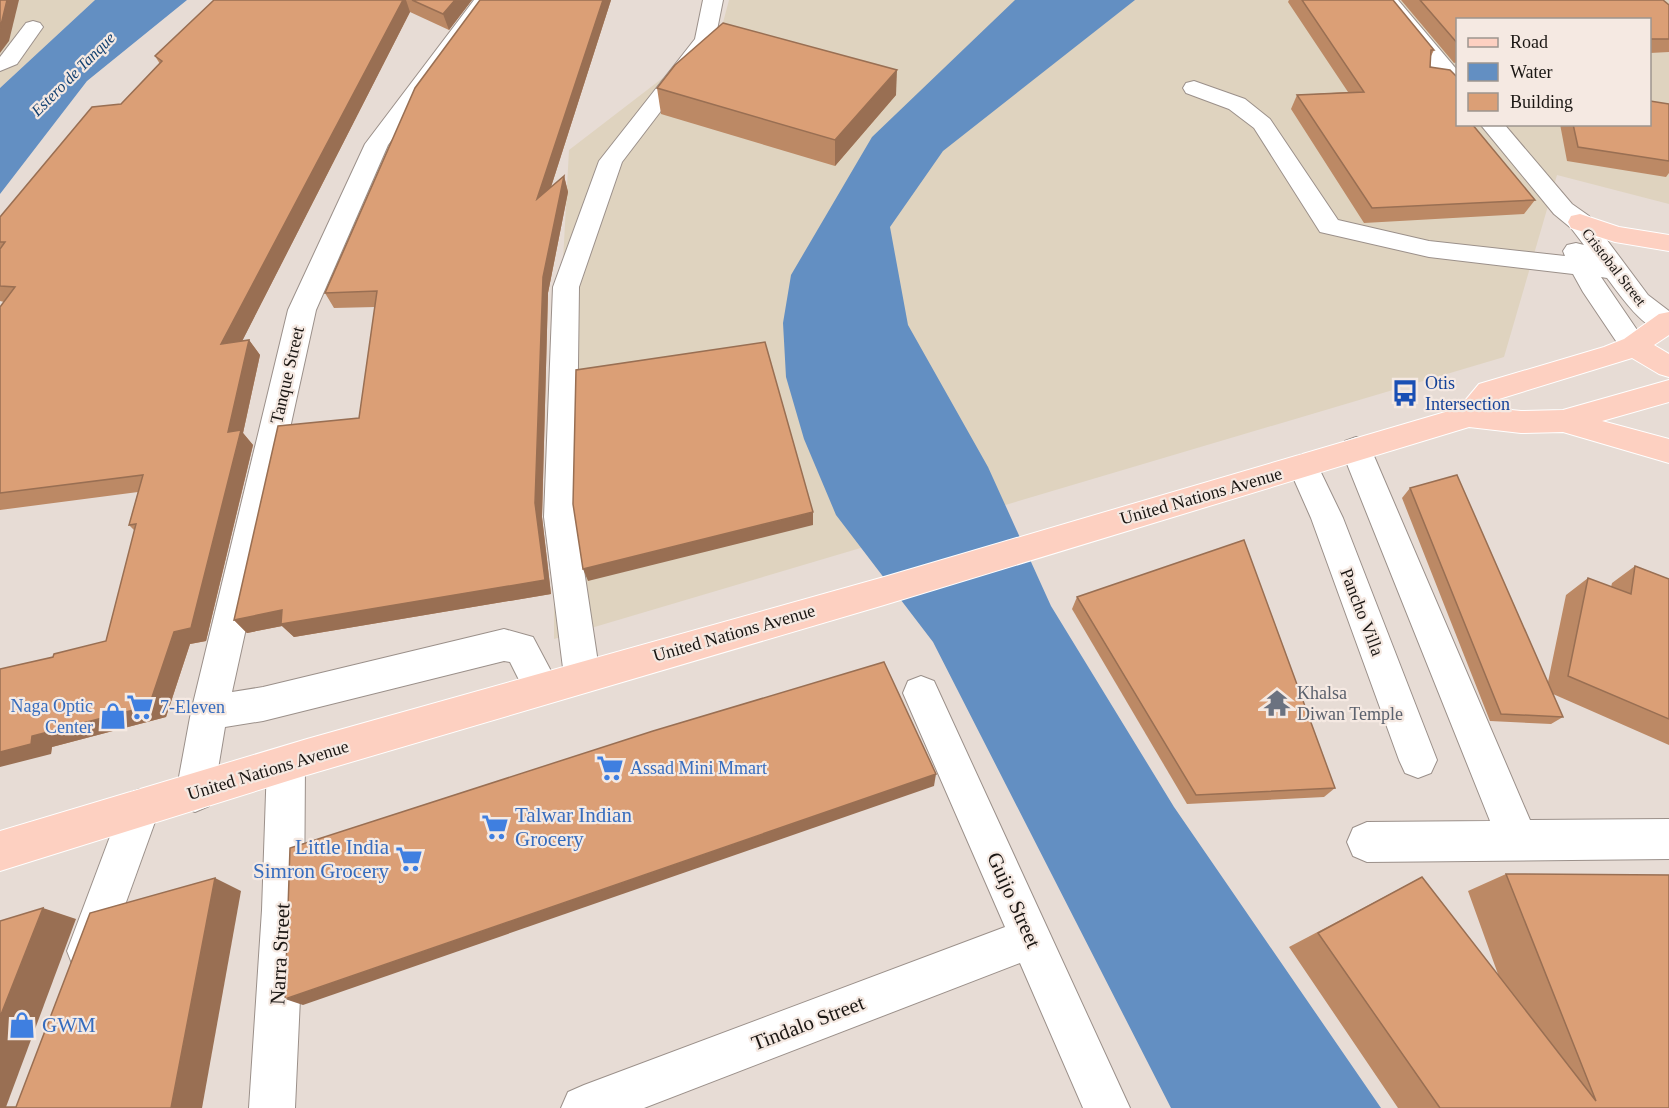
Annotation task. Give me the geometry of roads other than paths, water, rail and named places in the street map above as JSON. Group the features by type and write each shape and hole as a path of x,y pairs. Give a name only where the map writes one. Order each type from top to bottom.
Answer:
{"main road":[{"path":"1571,216 1615,234 1669,243"},
{"path":"1469,416 1489,391 1634,346 1668,323"},
{"path":"1634,346 1669,367"},
{"name":"United Nations Avenue","path":"0,851 582,676 884,591 1469,416 1521,422 1563,421 1669,391"},
{"path":"1563,421 1669,451"}],"street":[{"name":"Tanque Street","path":"195,793 209,712 302,310 377,144 484,0"},
{"path":"582,676 560,517 566,287 610,161 705,40 713,0"},
{"path":"1388,0 1456,83"},
{"path":"0,65 10,60 33,27"},
{"path":"1194,88 1237,104 1262,124 1329,226 1429,249 1613,270"},
{"name":"Cristobal Street","path":"1493,126 1571,216 1638,301 1668,323"},
{"name":"Cristobal Street","path":"1571,216 1565,222 1583,267 1604,305 1634,346"},
{"path":"1356,449 1519,842"},
{"name":"Pancho Villa","path":"1303,466 1327,518 1418,760"},
{"path":"209,712 263,704 504,645 521,648 542,688"},
{"name":"Guijo Street","path":"921,693 1107,1108"},
{"name":"Narra Street","path":"272,1108 283,910 286,764"},
{"path":"75,986 140,808"},
{"path":"1367,842 1669,839"},
{"name":"Tindalo Street","path":"584,1108 1031,938"}],"water":[{"name":"Estero de Tanque","path":"95,0 187,0 87,81 0,194 0,88"},
{"path":"1015,0 1135,0 943,151 890,227 908,325 988,467 1051,606 1174,807 1381,1108 1171,1108 933,642 836,515 804,439 786,377 783,323 791,275 872,137"}],"place":[{"name":"Otis Intersection","path":"1405,393"},
{"name":"Khalsa Diwan Temple","path":"1277,703"},
{"name":"7-Eleven","path":"140,707"},
{"name":"Naga Optic Center","path":"113,716"},
{"name":"Assad Mini Mmart","path":"610,768"},
{"name":"Talwar Indian Grocery","path":"495,827"},
{"name":"Little India Simron Grocery","path":"409,859"},
{"name":"GWM","path":"22,1025"}]}
